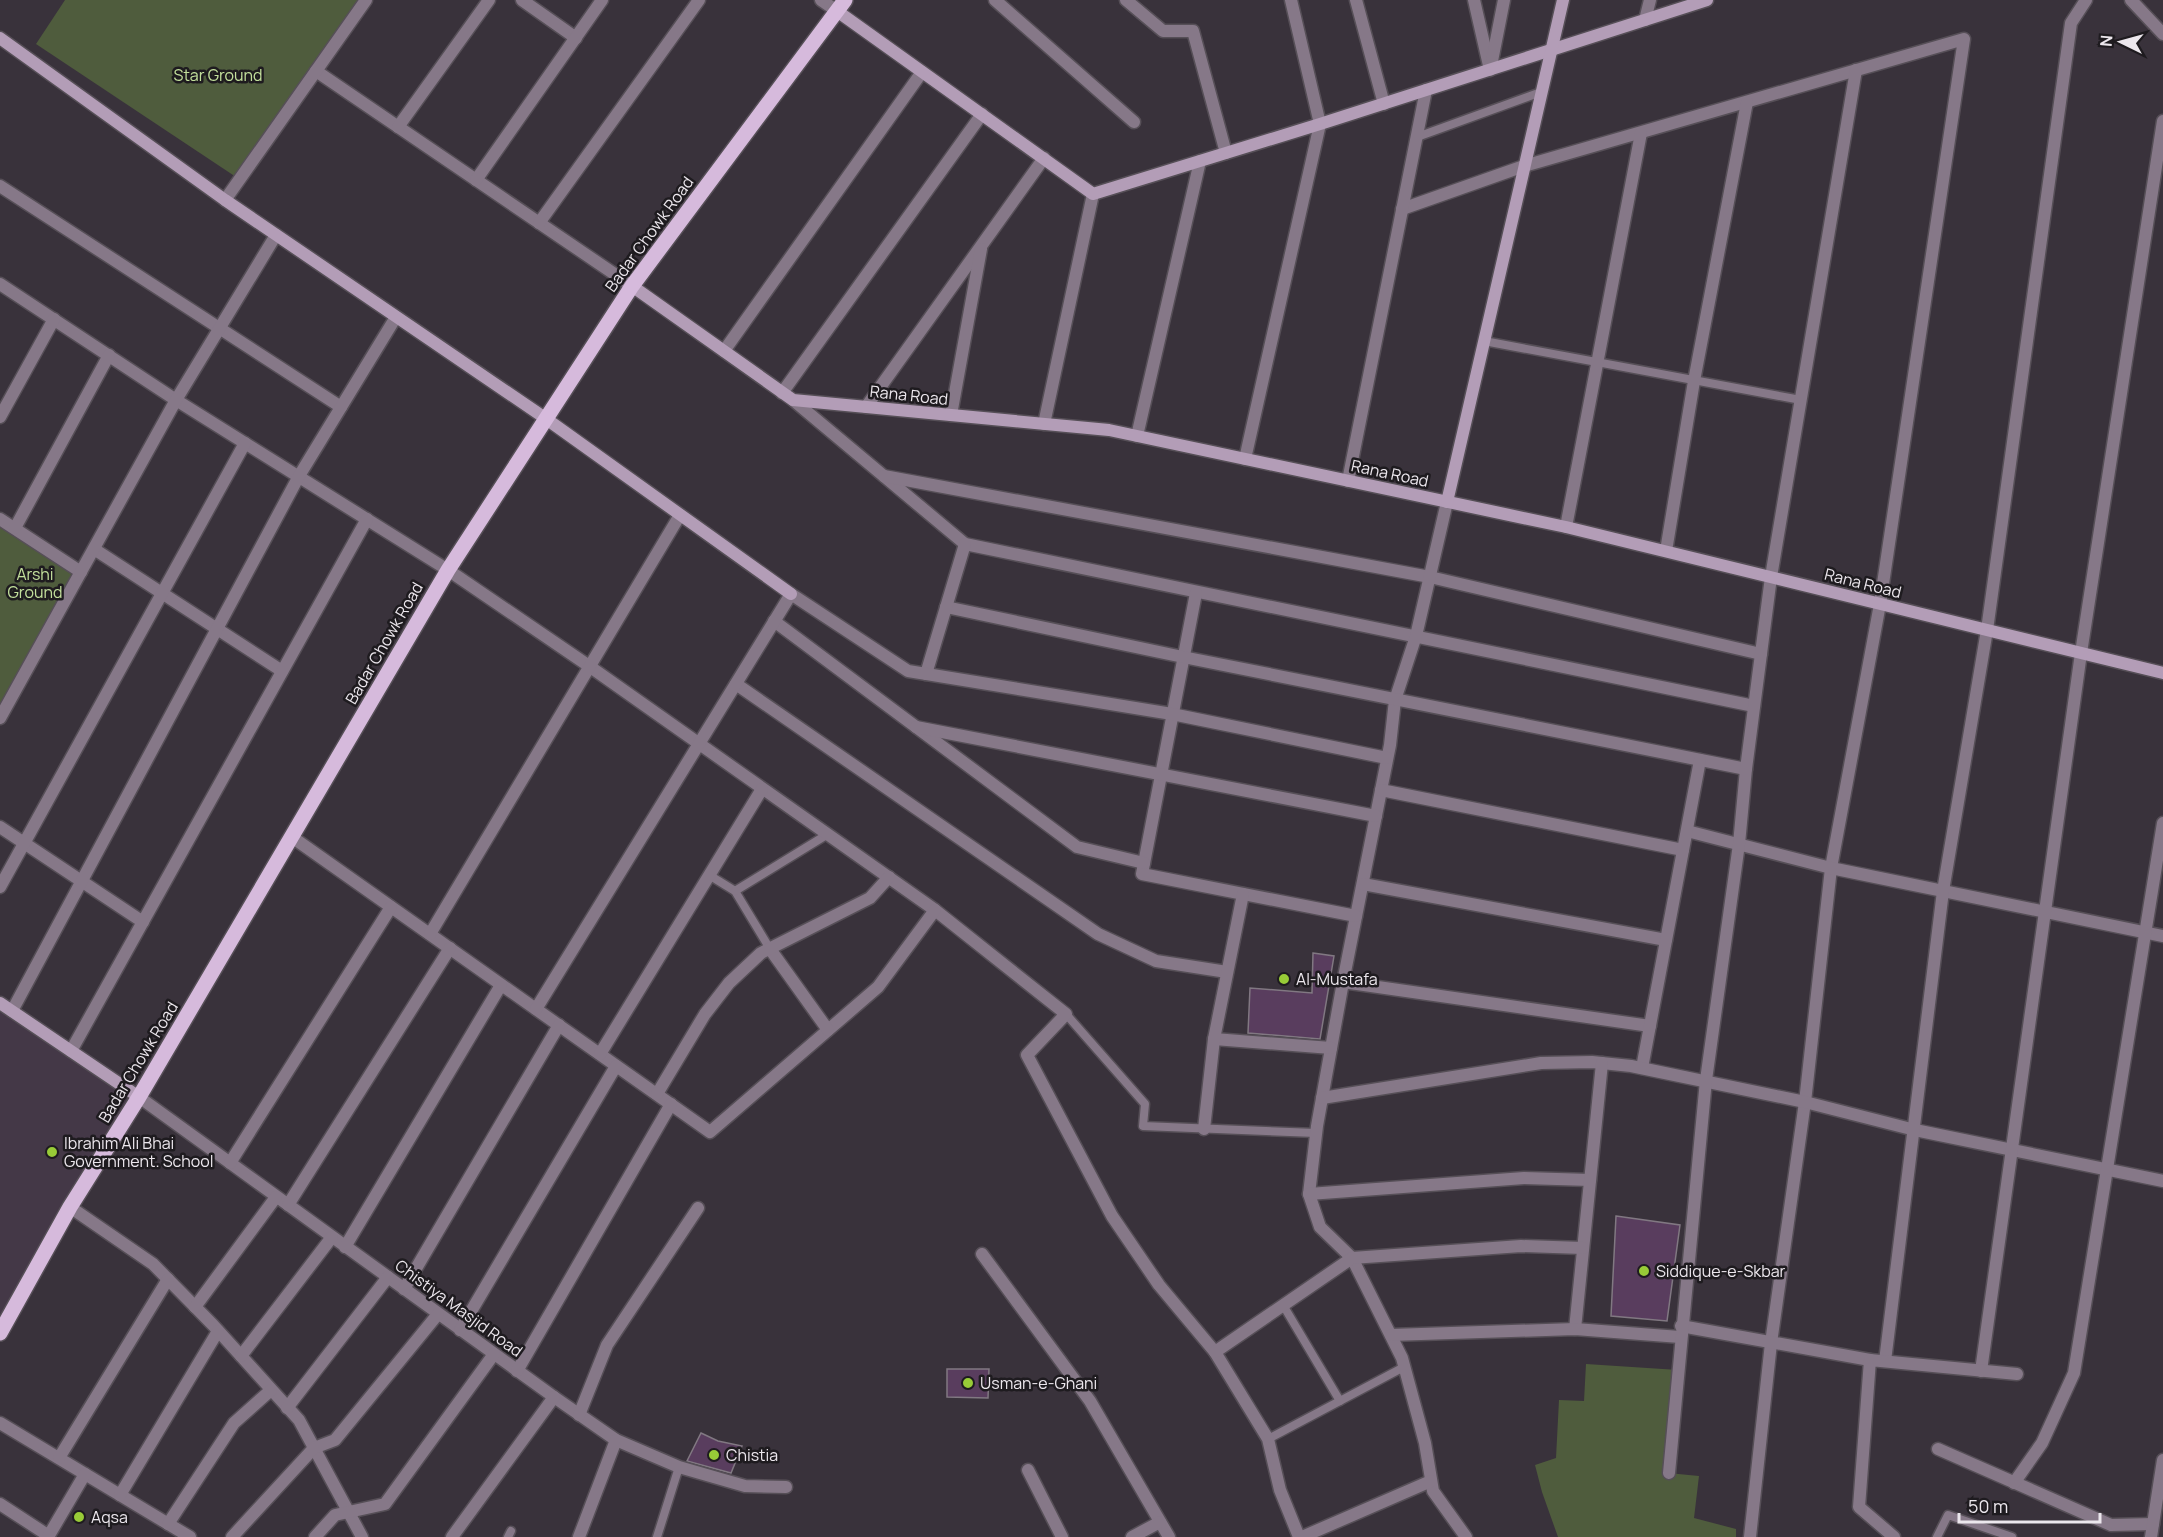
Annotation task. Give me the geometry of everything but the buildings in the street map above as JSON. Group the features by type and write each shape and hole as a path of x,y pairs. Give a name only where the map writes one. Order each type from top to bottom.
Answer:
{"main road":[{"name":"Badar Chowk Road","path":"0,1333 70,1207 139,1097 448,570 632,286 841,6"}],"street":[{"path":"225,200 366,0"},
{"path":"398,128 489,0"},
{"path":"522,0 576,38"},
{"path":"476,180 603,0"},
{"path":"539,223 699,0"},
{"path":"821,0 841,6 922,72 1094,194"},
{"path":"995,0 1134,122"},
{"path":"1126,0 1162,31 1193,31 1226,153"},
{"path":"1245,459 1320,124 1291,0"},
{"path":"1356,0 1384,104"},
{"path":"1474,0 1490,70"},
{"path":"1490,70 1504,0"},
{"path":"1466,1537 1433,1491 1425,1443 1404,1367 1390,1335 1352,1258 1320,1227 1310,1194 1322,1098 1388,758 1395,700 1416,636 1563,0"},
{"path":"1646,20 1650,0"},
{"path":"1094,194 1707,0"},
{"path":"1885,1361 1943,891 1988,630 2071,23 2086,0"},
{"path":"2131,0 2163,34"},
{"path":"0,38 225,200 545,418 791,594 908,671 1172,714 1388,758"},
{"path":"1402,209 1524,166 1964,39 1880,604 1831,868 1805,1102 1771,1342 1750,1537"},
{"path":"1668,1473 1706,1080 1739,844 1746,769 1771,577 1856,70"},
{"path":"316,71 632,286 788,396 965,544 1754,706"},
{"path":"724,351 922,72"},
{"path":"1348,481 1426,90"},
{"path":"1666,551 1694,381 1747,102"},
{"path":"788,396 982,114"},
{"path":"1981,1371 2081,653 2163,121"},
{"path":"1566,527 1641,133"},
{"path":"866,407 1044,158"},
{"path":"1137,436 1200,161"},
{"path":"0,186 341,407"},
{"path":"1044,424 1094,194"},
{"path":"0,718 176,400 276,235"},
{"path":"951,415 982,244"},
{"path":"0,284 176,400 448,570 589,666 936,909 1066,1014 1027,1055 1112,1216 1159,1285 1215,1352 1268,1439 1280,1490 1301,1537 1431,1481"},
{"path":"12,1011 299,476 396,317"},
{"path":"0,417 54,319"},
{"path":"15,528 109,355"},
{"name":"Rana Road","path":"788,396 866,407 1109,430 1566,527 2163,673"},
{"path":"0,886 245,443"},
{"path":"883,476 1430,577 1761,654"},
{"path":"430,934 680,515"},
{"path":"0,519 81,572"},
{"path":"71,1052 367,519"},
{"path":"926,674 965,544"},
{"path":"94,549 282,671"},
{"path":"1196,593 1142,874 1356,916"},
{"path":"536,1009 791,594"},
{"path":"946,607 1395,700 1746,769"},
{"path":"774,621 1077,847 1144,863"},
{"path":"736,684 1098,934 1156,961 1227,972"},
{"path":"916,726 1376,816"},
{"path":"1642,1068 1701,760"},
{"path":"600,1054 762,789"},
{"path":"1381,790 1683,850"},
{"path":"2014,1483 2042,1443 2074,1373 2163,823"},
{"path":"0,827 143,922"},
{"path":"1687,831 1831,868 2163,936"},
{"path":"292,837 710,1132 878,987 936,909"},
{"path":"657,1094 705,1014 729,984 761,953 870,898 888,877"},
{"path":"1363,884 1666,940"},
{"path":"1204,1129 1214,1039 1243,894"},
{"path":"230,1163 391,907"},
{"path":"288,1205 450,948"},
{"path":"770,948 828,1030"},
{"path":"1343,982 1650,1026"},
{"path":"345,1247 501,985"},
{"path":"0,1003 139,1097"},
{"path":"404,1289 559,1025"},
{"path":"1214,1039 1331,1048"},
{"path":"1322,1098 1541,1063 1602,1063 1706,1080 1915,1130 2163,1180"},
{"path":"1575,1329 1602,1063"},
{"path":"460,1330 616,1066"},
{"name":"Chistiya Masjid Road","path":"139,1097 616,1440 679,1467 745,1486 786,1487"},
{"path":"517,1371 671,1104"},
{"path":"1310,1194 1524,1178 1590,1180"},
{"path":"195,1307 276,1197"},
{"path":"70,1207 153,1264 218,1331 298,1420 350,1511 362,1537"},
{"path":"579,1415 607,1345 698,1208"},
{"path":"240,1356 332,1237"},
{"path":"1215,1352 1352,1258 1521,1246 1583,1248"},
{"path":"982,1254 1090,1401 1169,1537"},
{"path":"287,1408 388,1277"},
{"path":"59,1458 168,1280"},
{"path":"232,1537 314,1448 335,1440 438,1314"},
{"path":"1390,1335 1575,1329 1681,1331 1771,1342 1870,1360 2017,1374"},
{"path":"120,1495 218,1331"},
{"path":"315,1537 335,1515 385,1504 494,1354"},
{"path":"1870,1360 1859,1507 1894,1537"},
{"path":"170,1529 234,1423 271,1390"},
{"path":"452,1537 554,1397"},
{"path":"0,1423 120,1495 170,1529 190,1537"},
{"path":"579,1537 616,1440"},
{"path":"1938,1449 2111,1525 2152,1531 2163,1460"},
{"path":"1029,1470 1062,1537"},
{"path":"0,1504 49,1537 85,1474"},
{"path":"1132,1537 1160,1522"}],"lane":[{"path":"1417,137 1541,92"},
{"path":"1484,341 1801,400"},
{"path":"735,891 828,834"},
{"path":"709,875 735,891 770,948"},
{"path":"1066,1014 1145,1104 1143,1126 1316,1133"},
{"path":"1283,1305 1340,1401"},
{"path":"1268,1439 1404,1367"},
{"path":"657,1537 679,1467"},
{"path":"1937,1537 1948,1515 2012,1537"}],"shaded area":[{"name":"Ibrahim Ali Bhai Government. School","path":"0,1003 139,1097 0,1334"}],"green space":[{"name":"Star Ground","path":"65,0 365,0 236,177 36,44"},
{"name":"Arshi Ground","path":"0,519 81,572 0,718"},
{"path":"1586,1364 1678,1370 1668,1473 1699,1476 1694,1518 1736,1529 1736,1537 1558,1537 1535,1465 1556,1458 1559,1400 1584,1401"}],"place":[{"name":"Al-Mustafa","path":"1284,979"},
{"name":"Ibrahim Ali Bhai Government. School","path":"52,1152"},
{"name":"Siddique-e-Skbar","path":"1644,1271"},
{"name":"Usman-e-Ghani","path":"968,1383"},
{"name":"Chistia","path":"714,1455"},
{"name":"Aqsa","path":"79,1517"}]}
